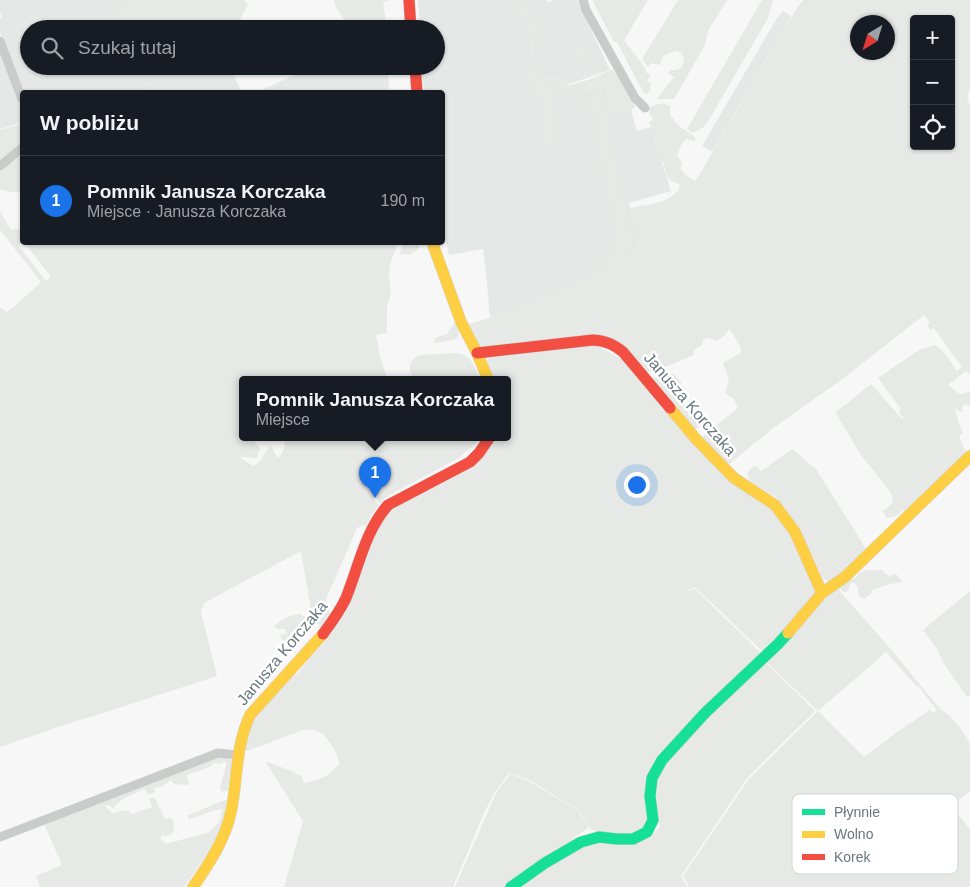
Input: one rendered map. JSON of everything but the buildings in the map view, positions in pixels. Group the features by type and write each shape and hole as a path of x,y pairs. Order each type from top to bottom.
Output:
{"street":[{"path":"409,0 410,20"},
{"path":"583,0 586,10 622,76 635,98 645,108"},
{"path":"0,41 20,93"},
{"path":"416,75 417,90"},
{"path":"0,166 20,150"},
{"path":"433,245 461,322 487,376"},
{"name":"Janusza Korczaka","path":"477,353 593,340 605,341 614,345 623,352 696,438 734,478 774,505 795,532 822,593"},
{"name":"Janusza Korczaka","path":"193,887 214,856 231,814 237,755 244,726 250,715 311,648 337,616 349,592 368,536 380,514 388,505 470,462 487,441"},
{"path":"511,887 545,863 581,842 599,837 633,839 647,832 652,820 650,796 652,778 662,760 705,712 778,644 822,593 845,576 970,456"},
{"path":"0,836 218,753 237,755"}],"shaded area":[{"path":"0,0 131,0 109,20 20,20 20,75 137,75 150,90 22,90 0,33 0,19 2,16"},
{"path":"131,0 244,0 248,5 240,20 109,20"},
{"path":"334,0 390,0 383,2 386,20 345,20 336,7"},
{"path":"418,0 512,0 528,24 533,41 527,71 534,86 551,78 571,91 590,91 607,87 610,118 631,110 637,131 651,127 671,191 629,203 638,246 578,283 490,318 483,249 449,255 445,240 445,90 424,90 423,75 445,75 445,20 419,20"},
{"path":"512,0 521,0 543,40 535,44 530,67 538,81 549,76 570,85 612,70 626,86 635,107 610,118 607,87 590,91 571,91 551,78 534,86 527,71 533,41 528,24"},
{"path":"521,0 547,0 548,3 554,0 577,0 610,70 569,84 549,76 538,81 530,67 535,44 543,40"},
{"path":"592,0 648,0 624,40 646,69 645,72 651,75 647,81 651,84 650,91 646,94 617,42 614,42"},
{"path":"678,0 727,0 708,31 705,45 674,99 657,99 674,77 668,73 670,70 677,70 682,67 684,59 681,52 675,51 663,56 659,65 651,63 648,67 642,59"},
{"path":"762,0 773,0 768,18 704,127 693,133 687,129"},
{"path":"804,0 970,0 970,90 967,98 970,105 970,373 966,371 948,385 958,393 963,394 970,391 970,407 965,404 962,407 963,412 955,408 963,432 959,437 966,452 906,514 903,510 898,515 886,518 883,511 892,504 893,498 889,490 861,455 835,412 871,384 904,419 899,412 901,409 878,378 919,350 935,345 942,350 957,371 962,367 934,328 931,330 927,325 930,322 924,315 841,380 772,429 728,465 702,437 738,408 734,399 725,393 729,379 723,363 742,352 729,329 717,341 709,338 703,340 702,345 694,350 694,355 653,372 646,372 618,342 484,348 477,344 469,324 490,318 577,283 638,246 630,208 666,200 677,192 680,186 667,177 649,122 653,120 649,113 650,108 660,104 670,106 670,115 678,125 695,137 695,141 686,139 682,143 677,155 682,163 681,170 695,181 786,25"},
{"path":"783,11 791,16 712,152 702,146 777,18"},
{"path":"585,46 592,69 585,70 579,67 581,61 575,50"},
{"path":"0,53 20,105 20,124 0,129"},
{"path":"136,75 234,75 241,90 149,90"},
{"path":"294,75 388,75 389,90 261,90"},
{"path":"553,84 557,91 551,107 552,115 558,123 558,128 554,134 556,142 543,147 539,145 539,141 546,134 539,122 544,116 544,111 538,107 541,99 529,91 529,87 531,85 536,87 541,85 547,87"},
{"path":"599,91 603,93 605,99 614,160 620,180 626,217 634,244 603,263 595,261 597,255 612,251 617,247 597,137 598,126 585,99 566,101 565,98 568,94 593,95"},
{"path":"20,125 20,147 0,162 0,130"},
{"path":"20,155 20,193 0,189 0,170"},
{"path":"0,211 11,230 20,228 20,243 18,245 46,281 51,277 27,245 397,245 390,264 391,292 387,307 387,333 376,335 386,376 239,376 239,441 254,441 260,448 257,458 239,457 253,466 256,465 271,446 277,457 279,457 285,441 478,441 459,458 385,498 380,504 375,496 373,498 379,505 371,515 366,526 357,528 324,604 330,613 321,627 317,623 292,647 284,644 280,635 287,633 285,629 278,629 274,626 286,618 300,614 306,618 309,611 310,604 301,551 204,603 201,612 217,676 0,747 0,307 7,312 41,282 0,230"},
{"path":"403,245 420,245 413,253 407,255 399,254"},
{"path":"454,323 459,333 457,339 434,342 435,338 447,334"},
{"path":"600,344 601,348 629,363 779,515 798,547 815,591 811,602 764,653 695,587 681,594 695,589 763,655 662,760 645,830 631,836 598,833 591,829 578,810 528,779 509,773 495,792 484,813 453,887 284,887 303,821 265,761 301,776 304,783 324,777 340,763 334,748 324,735 315,730 303,730 247,751 242,749 248,731 257,715 274,693 298,673 324,643 347,611 383,519 396,507 466,470 491,441 511,441 511,376 492,376 486,362 489,357"},
{"path":"461,354 469,359 479,376 412,376 411,362 420,355"},
{"path":"673,373 681,382 680,391 699,427 694,430 649,378 663,377"},
{"path":"792,449 816,469 868,552 831,583 822,577 814,559 777,498 750,481 747,474 755,466 761,471"},
{"path":"866,570 882,570 890,576 896,574 903,582 872,590 871,594 864,599 858,595 858,587 854,583 851,583 845,593 840,588 849,579 854,579"},
{"path":"837,588 941,710 954,720 970,746 970,791 958,800 958,794 792,794 792,874 958,874 958,814 970,829 970,887 689,887 683,876 749,779 818,711 765,661","holes":["886,652 918,686 937,710 933,713 930,710 864,757 818,711"]},
{"path":"970,591 970,695 967,697 944,664 936,647 923,630"},
{"path":"765,662 815,711 747,778 681,876 687,887 520,887 573,852 588,845 601,842 639,843 660,828 655,783 657,776 706,717"},
{"path":"220,755 230,758 232,761 228,790 223,792 220,787 226,765 224,761 221,764 213,763 212,766 187,775 189,783 186,785 174,784 171,780 161,787 154,788 155,792 152,794 148,794 145,789 124,799 114,808 106,804 105,806 113,814 125,811 132,814 152,807 149,798 155,798 165,819 171,818 173,822 174,829 171,835 162,835 160,839 165,843 169,843 210,832 219,822 223,809 188,819 188,815 227,799 224,822 212,848 184,887 40,887 36,876 62,865 43,821"},
{"path":"510,774 527,780 577,810 589,827 506,887 455,887 496,793"}],"traffic: fast":[{"path":"511,887 545,863 581,842 599,837 633,839 647,832 653,820 650,796 652,778 662,760 705,713 788,633"}],"traffic: slow":[{"path":"433,245 461,322 487,376"},
{"path":"670,408 696,439 734,478 775,505 795,532 822,593"},
{"path":"788,633 822,593 845,577 970,456"},
{"path":"193,887 205,870 225,832 231,812 239,751 250,715 323,634"}],"traffic: jam":[{"path":"409,0 410,20"},
{"path":"416,75 417,90"},
{"path":"477,353 593,340 606,342 623,352 670,408"},
{"path":"323,634 344,603 368,537 388,505 470,462 487,441"}],"place":[{"name":"Pomnik Janusza Korczaka","path":"375,498"}]}
